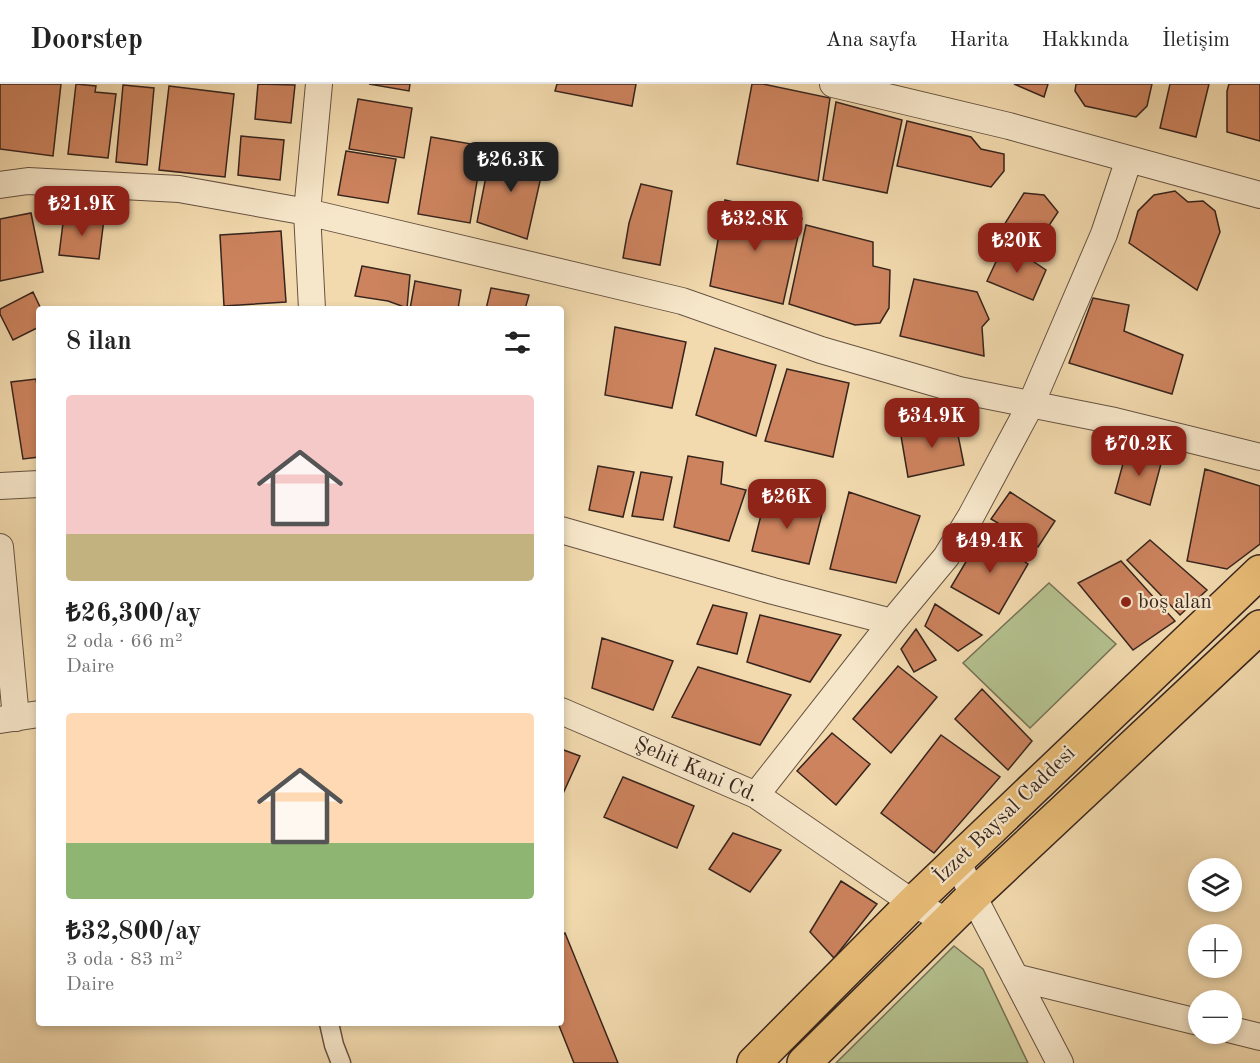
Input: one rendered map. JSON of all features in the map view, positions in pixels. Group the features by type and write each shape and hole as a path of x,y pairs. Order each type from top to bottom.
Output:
{"main road":[{"name":"İzzet Baysal Caddesi","path":"754,1063 957,860 1260,572"},
{"name":"İzzet Baysal Caddesi","path":"804,1063 973,896 1258,632"}],"street":[{"path":"312,306 308,212 319,84"},
{"path":"833,84 1009,126 1260,195"},
{"path":"756,795 946,556 971,516 1031,404 1104,234 1129,159"},
{"path":"0,186 28,181 179,189 308,212 682,301 821,350 958,390 1115,421 1260,457"},
{"path":"0,486 36,484"},
{"path":"564,531 892,622"},
{"path":"0,546 18,717"},
{"name":"Şehit Kani Cd.","path":"564,712 756,795 913,903 948,922"},
{"path":"957,860 973,896 1060,1063"},
{"path":"1015,977 1188,1020"},
{"path":"330,1026 341,1063"}],"green space":[{"path":"1049,583 1116,644 1030,728 963,663"},
{"path":"954,946 983,969 1028,1063 836,1063"}],"building":[{"path":"0,84 61,84 53,156 0,149"},
{"path":"76,84 96,86 95,92 116,94 108,158 68,154"},
{"path":"258,84 295,85 291,123 255,119"},
{"path":"369,84 410,84 409,91"},
{"path":"557,84 636,84 632,106 555,91"},
{"path":"752,84 763,84 830,98 818,181 737,164"},
{"path":"1014,84 1048,84 1044,97"},
{"path":"1076,84 1152,84 1147,106 1136,117 1085,106 1075,91"},
{"path":"1170,84 1209,84 1196,137 1160,128"},
{"path":"1229,84 1260,84 1260,141 1227,132"},
{"path":"123,85 154,88 147,165 116,162"},
{"path":"169,86 234,94 225,177 159,170"},
{"path":"358,99 412,108 404,158 349,149"},
{"path":"836,102 902,120 887,193 823,180"},
{"path":"907,121 971,137 981,149 1004,154 1004,171 991,187 897,166"},
{"path":"241,136 284,140 280,180 238,175"},
{"path":"431,137 483,146 470,223 418,214"},
{"path":"346,151 396,159 388,203 338,195"},
{"path":"491,151 545,159 527,239 477,222"},
{"path":"641,184 672,191 660,265 623,258 629,223"},
{"path":"1175,191 1188,202 1203,201 1215,211 1220,232 1197,290 1129,243 1138,211 1154,195"},
{"path":"1024,193 1044,195 1058,212 1038,242 1015,235 1004,225"},
{"path":"725,200 802,218 783,304 710,286"},
{"path":"31,213 43,272 0,281 0,219"},
{"path":"64,215 104,219 99,259 59,255"},
{"path":"806,225 873,242 873,266 890,270 889,308 880,323 855,325 789,304"},
{"path":"281,231 286,302 224,306 220,235"},
{"path":"1001,251 1025,256 1046,270 1033,300 987,281"},
{"path":"362,266 410,275 407,306 355,296"},
{"path":"914,279 977,292 989,319 982,327 984,356 900,336"},
{"path":"415,281 461,290 458,306 411,306"},
{"path":"491,288 529,295 526,306 487,306"},
{"path":"33,292 40,306 36,306 36,328 13,340 0,314 0,309"},
{"path":"1093,298 1129,305 1124,331 1183,355 1172,394 1069,363"},
{"path":"615,327 686,342 672,408 605,395"},
{"path":"715,348 776,365 756,436 696,415"},
{"path":"787,369 849,383 833,457 765,441"},
{"path":"36,379 36,457 23,459 11,382"},
{"path":"955,420 964,465 908,477 901,436"},
{"path":"1127,449 1162,460 1150,505 1115,493"},
{"path":"688,456 723,462 721,484 746,490 729,541 674,527"},
{"path":"598,466 634,472 623,517 589,510"},
{"path":"1205,469 1260,486 1260,544 1227,569 1187,561"},
{"path":"641,472 672,477 663,520 632,516"},
{"path":"849,492 920,516 896,583 830,569"},
{"path":"1010,492 1055,521 1038,547 991,519"},
{"path":"766,495 823,510 809,564 752,551"},
{"path":"983,533 1028,564 999,614 951,587"},
{"path":"1150,540 1207,590 1180,615 1127,560"},
{"name":"boş alan","path":"1121,561 1175,621 1133,650 1078,583"},
{"path":"935,604 982,635 958,651 925,626"},
{"path":"713,605 747,613 737,654 697,644"},
{"path":"760,615 841,635 810,682 747,662"},
{"path":"916,629 936,660 914,672 901,649"},
{"path":"602,638 673,661 653,710 592,688"},
{"path":"898,666 937,697 891,753 853,719"},
{"path":"698,667 791,695 760,745 672,717"},
{"path":"982,689 1032,741 1008,770 955,719"},
{"path":"832,733 870,764 836,805 797,771"},
{"path":"941,735 1000,777 934,853 881,813"},
{"path":"564,750 580,756 564,791"},
{"path":"623,777 694,806 677,848 604,817"},
{"path":"733,833 781,850 750,892 709,869"},
{"path":"841,881 877,904 834,958 810,932"},
{"path":"564,934 618,1063 574,1063 559,1026 564,1026"}],"place":[{"name":"boş alan","path":"1126,602"}]}
